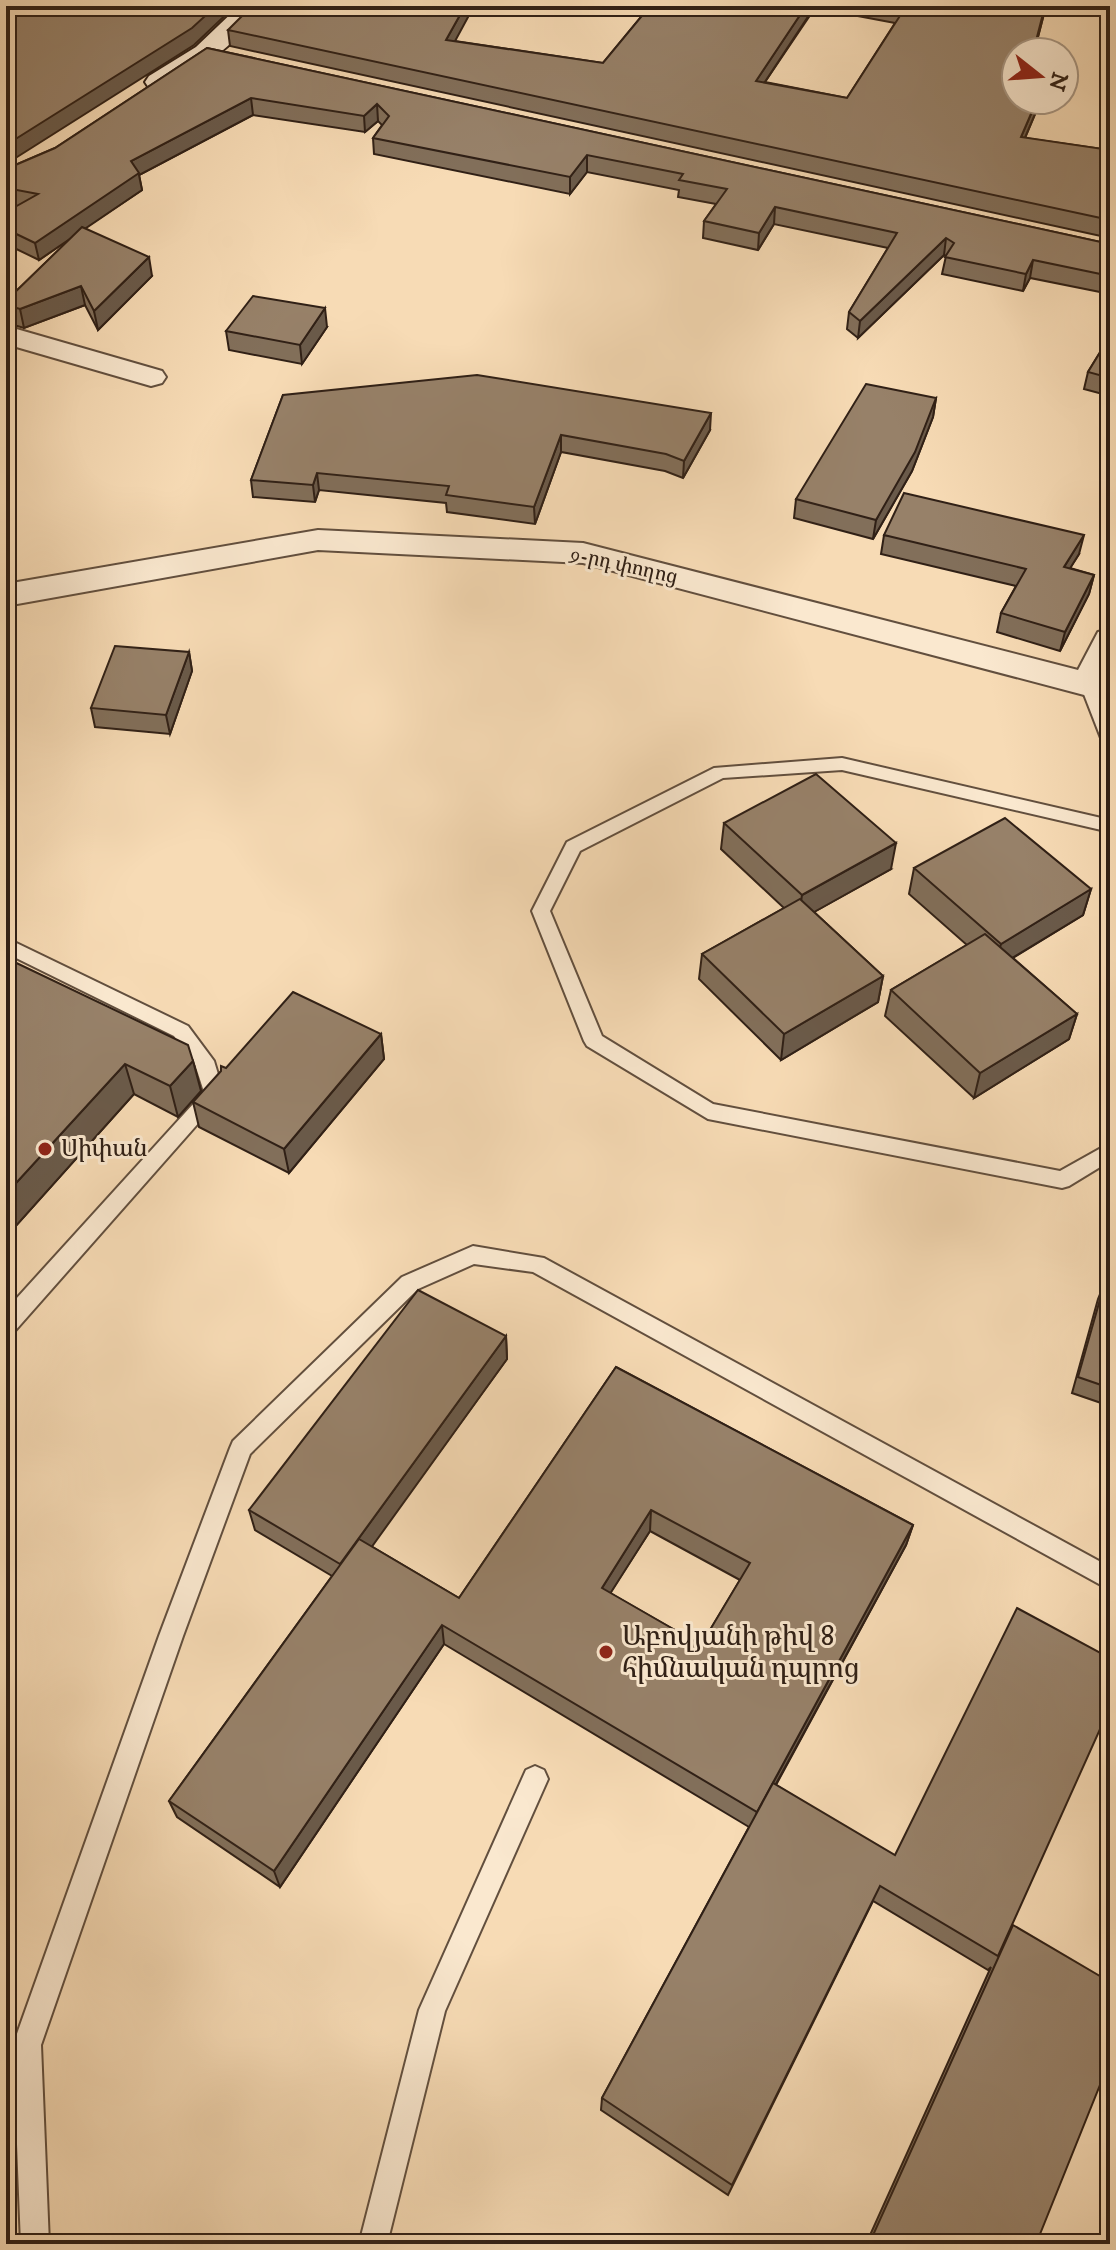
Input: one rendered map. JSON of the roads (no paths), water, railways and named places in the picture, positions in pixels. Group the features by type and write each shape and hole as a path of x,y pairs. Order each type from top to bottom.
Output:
{"main road":[{"path":"139,95 205,52 253,6"},
{"path":"205,52 236,58"}],"street":[{"path":"6,335 151,377"},
{"name":"9-րդ փողոց","path":"6,595 318,540 583,553 1088,684"},
{"path":"1088,684 1110,640"}],"lane":[{"path":"1088,684 1110,738"},
{"path":"1110,826 842,764 720,772 573,847 541,911 594,1041 708,1111 1062,1180 1110,1151"},
{"path":"6,945 181,1031 204,1061 214,1094 6,1325"},
{"path":"35,2244 27,2045 171,1636 241,1448 410,1283 473,1255 537,1264 1110,1579"},
{"path":"373,2244 432,2010 535,1779"}],"place":[{"name":"Սիփան","path":"45,1149"},
{"name":"Աբովյանի թիվ 8 հիմնական դպրոց","path":"606,1652"}]}
